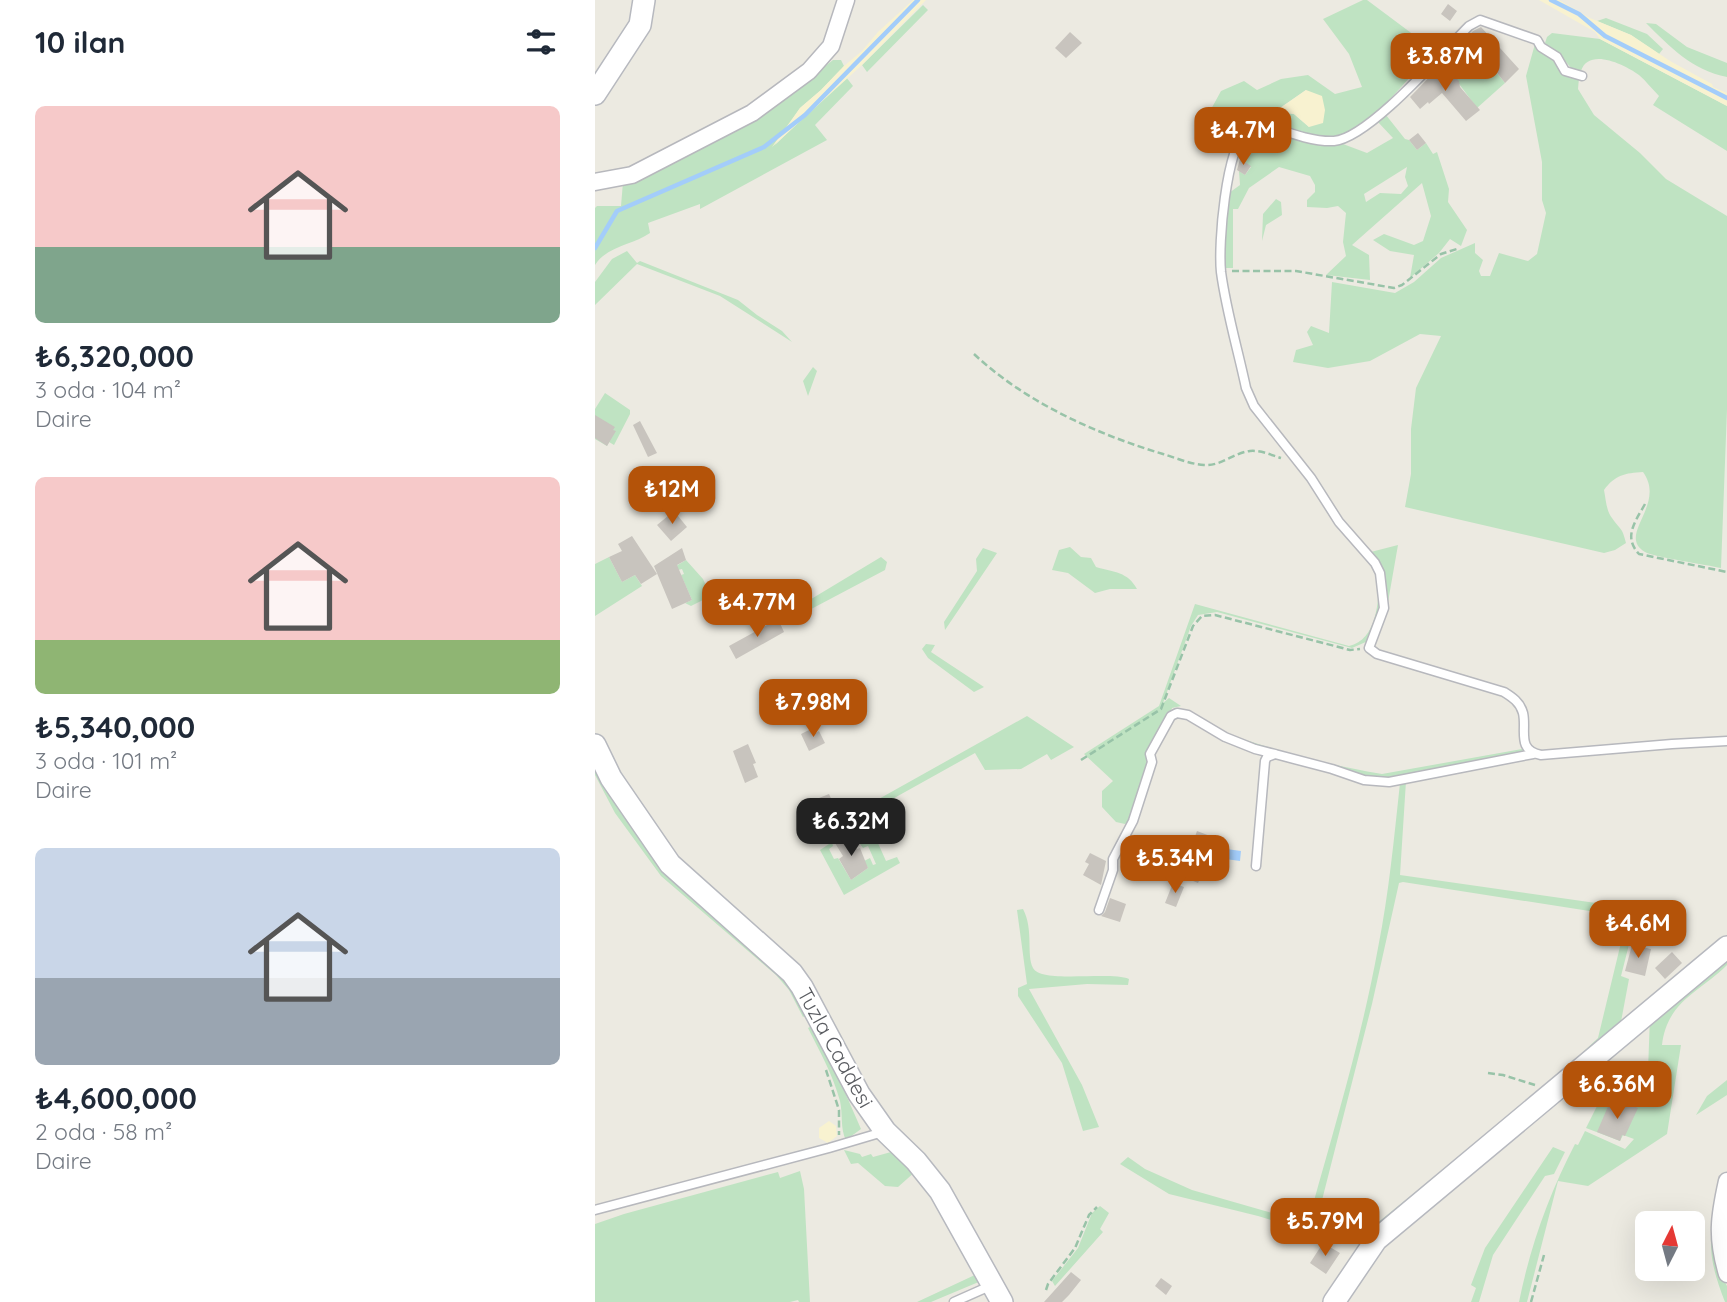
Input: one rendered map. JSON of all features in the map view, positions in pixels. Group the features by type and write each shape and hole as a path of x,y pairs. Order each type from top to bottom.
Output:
{"main road":[{"path":"595,94 640,24 644,0"},
{"name":"Tuzla Caddesi","path":"595,745 611,779 670,864 797,980 859,1094 885,1131 916,1161 940,1191 997,1293"},
{"path":"1334,1302 1370,1246 1727,947"}],"street":[{"path":"595,182 632,175 753,113 809,71 831,46 846,0"},
{"path":"1727,1181 1718,1221 1727,1274"}],"lane":[{"path":"1533,754 1524,742 1523,714 1515,699 1504,692 1377,654 1370,648 1384,608 1380,573 1254,407 1246,387 1221,271 1226,193 1237,143 1247,129 1266,125 1319,140 1346,139 1373,121 1469,26 1480,20 1533,37 1541,47 1557,57 1565,71 1581,76"},
{"path":"1099,910 1113,870 1114,859 1133,821 1142,794 1152,762 1150,754 1171,716 1177,713 1188,715 1224,737 1255,749 1364,780 1389,782 1533,754 1727,741"},
{"path":"1256,866 1265,761 1266,757 1275,754"},
{"path":"595,1210 885,1131"},
{"path":"954,1302 997,1293"}],"path":[{"path":"1221,271 1296,271 1394,288 1402,285 1441,254 1457,249"},
{"path":"974,354 1003,380 1026,393 1102,433 1139,447 1203,465 1213,465 1247,451 1257,451 1300,465"},
{"path":"1645,504 1630,537 1632,547 1639,554 1727,572"},
{"path":"1081,760 1161,709 1193,626 1202,616 1215,615 1235,619 1350,650 1370,648"},
{"path":"824,1066 839,1110 839,1145"},
{"path":"1488,1073 1529,1082 1552,1094"},
{"path":"1046,1290 1075,1248 1089,1215 1097,1207"},
{"path":"1306,1212 1307,1216 1321,1224 1367,1236 1370,1246"},
{"path":"1531,1302 1544,1255"}],"green space":[{"path":"1367,0 1434,50 1390,100 1363,124 1340,137 1323,138 1271,124 1285,113 1294,114 1309,127 1306,90 1268,116 1248,124 1224,107 1221,112 1225,121 1216,134 1203,124 1221,91 1244,81 1257,90 1281,79 1308,75 1335,94 1362,87 1349,54 1323,19"},
{"path":"923,5 928,10 867,72 862,65"},
{"path":"1606,18 1647,34 1663,49 1659,54 1631,35 1597,21"},
{"path":"1646,23 1656,24 1687,47 1727,63 1727,77 1692,63"},
{"path":"1552,33 1600,39 1727,106 1727,151 1653,105 1659,96 1639,75 1625,67 1599,59 1585,64 1581,71 1573,70 1548,49 1545,43"},
{"path":"1457,42 1471,58 1477,54 1481,60 1484,57 1505,83 1477,108 1441,63"},
{"path":"1535,44 1579,78 1578,89 1594,115 1640,153 1666,179 1727,216 1727,409 1721,568 1650,554 1638,545 1638,528 1649,496 1649,484 1643,472 1621,476 1604,490 1606,505 1626,543 1604,553 1405,507 1411,474 1411,429 1416,388 1441,336 1420,334 1370,361 1328,368 1293,362 1296,350 1313,345 1307,332 1311,326 1329,333 1332,282 1395,293 1414,282 1441,258 1475,243 1475,253 1483,260 1479,271 1481,276 1490,276 1499,253 1528,261 1537,254 1546,213 1542,200 1542,162 1526,76"},
{"path":"833,60 841,60 844,66 800,108 775,145 846,77 853,86 815,125 827,140 700,209 700,204 648,223 650,233 606,254 595,265 595,208 621,206 623,182 746,125"},
{"path":"1386,115 1417,150 1426,143 1433,154 1437,152 1449,189 1448,202 1467,230 1461,246 1450,239 1439,253 1410,278 1414,255 1390,251 1373,240 1384,234 1414,245 1423,241 1431,216 1422,183 1352,245 1369,255 1370,280 1326,275 1346,256 1343,242 1346,213 1338,206 1307,207 1307,200 1315,192 1310,176 1279,167 1249,188 1238,209 1233,209 1233,268 1223,268 1229,193 1240,185 1239,171 1245,175 1251,167 1237,156 1246,134 1266,129 1322,143 1343,144 1367,153 1393,138 1377,121","holes":["1407,167 1405,177 1408,186 1401,194 1380,193 1366,202 1364,194"]},
{"path":"1276,199 1281,202 1282,215 1266,225 1262,241 1263,214"},
{"path":"627,251 637,263 640,261 738,300 782,331 792,342 720,296 637,264 595,305 595,282 612,259"},
{"path":"813,367 817,371 808,396 803,381"},
{"path":"605,393 630,410 614,445 609,442 607,446 595,439 595,409"},
{"path":"1398,545 1388,602 1367,553"},
{"path":"1070,547 1081,557 1091,558 1096,567 1125,576 1137,589 1110,589 1095,593 1068,573 1052,570 1059,550"},
{"path":"983,548 997,553 945,630 944,622 977,571 976,559"},
{"path":"609,557 622,582 635,575 642,586 595,616 595,564"},
{"path":"881,557 887,562 885,570 781,625 778,619"},
{"path":"686,560 703,579 711,596 691,606 685,603 692,600 681,575 684,574 682,569 678,570 676,566"},
{"path":"1379,577 1380,610 1368,641 1352,648 1217,612 1198,615 1191,626 1163,703 1169,698 1181,706 1172,708 1132,820 1125,824 1116,822 1102,807 1102,791 1113,781 1084,754 1159,706 1195,604 1349,646 1358,642 1371,628 1377,608"},
{"path":"926,644 935,645 931,652 984,687 974,692 928,658 922,649"},
{"path":"1027,716 1074,747 1051,760 1047,754 1021,769 985,770 975,753 844,826 843,819"},
{"path":"1218,731 1299,756 1382,774 1522,749 1523,753 1389,778 1369,777 1302,762"},
{"path":"595,763 614,802 631,823 781,970 809,1014 803,1017 789,990 776,975 661,876 615,813 595,775"},
{"path":"1406,781 1400,875 1638,909 1621,976 1629,979 1620,1027 1551,1082 1598,1038 1625,926 1624,918 1399,883 1372,1004 1320,1208 1323,1214 1344,1222 1376,1224 1534,1096 1375,1235 1368,1228 1354,1230 1326,1223 1313,1217 1312,1208 1372,981 1388,886 1400,783"},
{"path":"869,823 886,861 897,857 900,863 844,895 820,850 832,842 833,846 829,849 834,859 838,858 851,880 868,868 864,861 870,858 873,865 876,864 868,846 863,848 853,834 848,833"},
{"path":"1023,909 1028,925 1031,962 1039,973 1129,979 1128,985 1087,984 1029,989 1082,1085 1099,1127 1083,1131 1062,1063 1018,996 1018,988 1027,984 1017,910"},
{"path":"1727,953 1727,965 1678,1007 1665,1030 1662,1045 1681,1045 1667,1134 1588,1186 1558,1181 1527,1302 1519,1302 1541,1221 1557,1182 1575,1144 1578,1145 1585,1131 1625,1149 1634,1139 1623,1135 1620,1141 1586,1128 1617,1066 1648,1071 1650,1016"},
{"path":"815,1024 861,1129 846,1140 837,1091 808,1028"},
{"path":"1727,1080 1727,1095 1696,1115 1707,1096"},
{"path":"1553,1147 1565,1152 1554,1174 1545,1176 1493,1255 1479,1302 1471,1302 1476,1288 1471,1285 1485,1248"},
{"path":"844,1150 862,1157 891,1152 916,1171 898,1187 885,1186 858,1163 851,1164"},
{"path":"1128,1157 1145,1169 1192,1190 1348,1235 1344,1242 1258,1216 1169,1194 1120,1164"},
{"path":"800,1171 804,1189 810,1302 595,1302 595,1224 778,1172 780,1178"},
{"path":"1717,1199 1722,1277 1727,1286 1727,1302 1716,1275 1711,1251"},
{"path":"1100,1206 1109,1213 1100,1229 1103,1232 1055,1286 1052,1281 1078,1248 1092,1213"},
{"path":"977,1274 981,1281 931,1302 917,1302"}],"sand":[{"path":"913,0 926,0 862,65 772,147 800,108"},
{"path":"1539,0 1559,0 1590,18 1631,35 1713,87 1727,93 1727,106 1600,39 1595,32"},
{"path":"1306,90 1322,96 1325,110 1323,123 1309,127 1294,114 1285,113 1271,124 1248,124 1260,117 1269,116"},
{"path":"829,1121 836,1126 837,1136 828,1143 819,1138 819,1128"}],"water":[{"path":"1219,848 1241,851 1240,861 1218,858"}],"building":[{"path":"1448,4 1457,11 1450,21 1441,14"},
{"path":"1481,27 1519,69 1505,83 1480,51 1471,59 1460,45 1473,31"},
{"path":"1070,32 1082,43 1066,58 1055,48"},
{"path":"1442,64 1459,81 1460,87 1480,110 1466,121 1442,93 1420,109 1410,97"},
{"path":"1418,133 1426,143 1417,150 1409,140"},
{"path":"1240,159 1251,166 1245,175 1237,170"},
{"path":"595,415 615,427 613,430 616,431 607,446 595,438"},
{"path":"640,421 657,453 648,457 633,425"},
{"path":"674,511 687,527 671,541 657,525"},
{"path":"632,536 657,574 641,584 635,575 622,582 609,557 622,551 618,544"},
{"path":"682,548 686,560 677,565 692,600 672,609 654,566"},
{"path":"778,619 784,632 736,659 729,646"},
{"path":"813,728 816,733 819,731 825,743 809,751 801,734"},
{"path":"748,744 756,763 753,764 758,777 745,783 733,751"},
{"path":"829,794 833,803 828,805 831,812 813,819 811,814 803,817 799,806"},
{"path":"1197,831 1218,839 1198,883 1181,876"},
{"path":"846,836 857,849 860,848 868,868 851,880 839,859 843,856 835,843"},
{"path":"1090,853 1106,861 1101,885 1083,875 1089,864 1085,862"},
{"path":"1173,883 1184,887 1176,907 1165,903"},
{"path":"1110,898 1126,904 1120,922 1101,916"},
{"path":"1632,945 1651,949 1645,976 1625,971"},
{"path":"1672,952 1682,963 1665,979 1655,968"},
{"path":"1621,1101 1638,1108 1620,1141 1597,1132 1609,1104 1618,1108"},
{"path":"1323,1243 1340,1253 1326,1274 1310,1263"},
{"path":"1071,1272 1081,1280 1069,1295 1062,1302 1044,1302"},
{"path":"1161,1278 1172,1286 1166,1295 1155,1286"}],"waterway":[{"path":"595,248 617,211 764,147 805,115 918,0"},
{"path":"1551,0 1579,14 1605,36 1727,98"}]}
